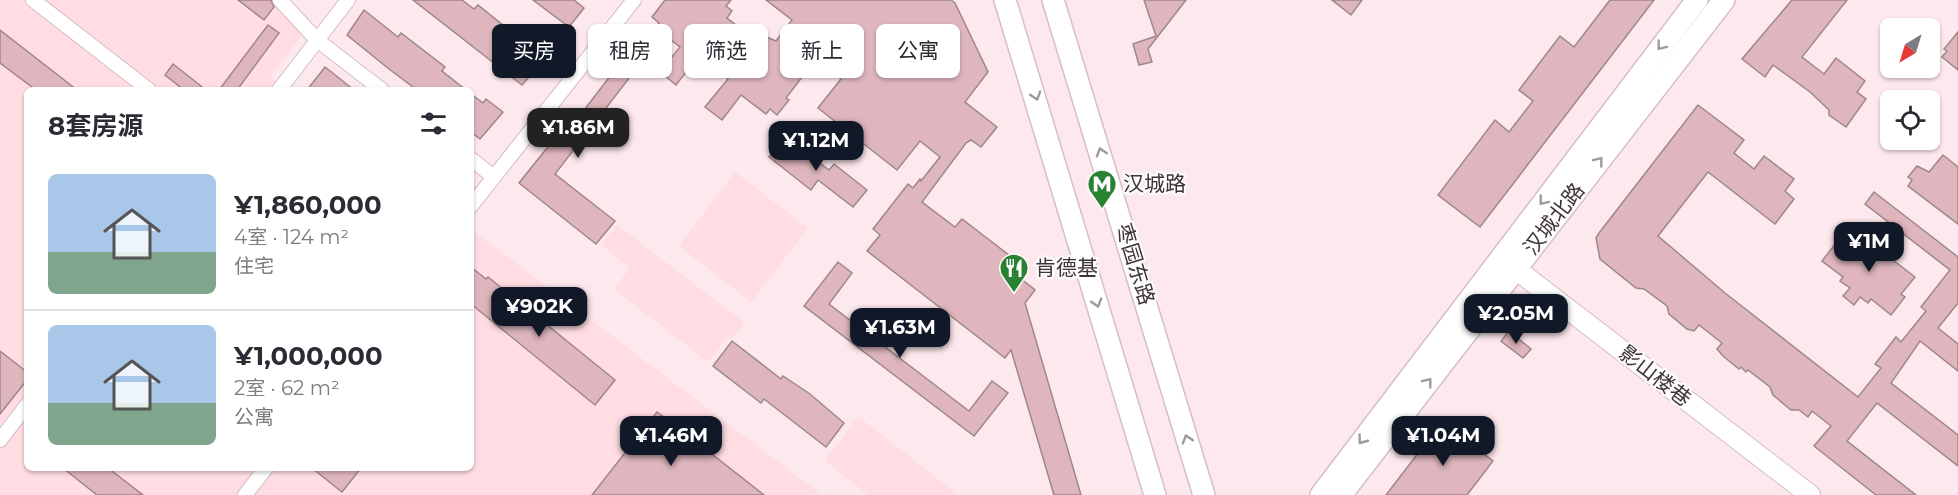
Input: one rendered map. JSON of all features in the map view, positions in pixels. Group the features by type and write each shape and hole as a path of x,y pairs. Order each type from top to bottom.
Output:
{"main road":[{"path":"1005,0 1155,495"},
{"name":"枣园东路","path":"1053,0 1204,495"},
{"name":"汉城北路","path":"1341,495 1697,0"},
{"name":"汉城北路","path":"1321,495 1724,0"}],"street":[{"path":"33,0 145,87"},
{"path":"280,0 317,40 378,87"},
{"path":"281,87 348,0"},
{"path":"474,202 634,0"},
{"path":"474,161 494,177"},
{"name":"影山楼巷","path":"1508,263 1810,495"},
{"path":"0,440 24,409"},
{"path":"245,495 264,471"}],"shaded area":[{"path":"0,0 274,0 306,30 271,76 285,87 24,87 24,471 474,471 474,231 822,495 0,495"},
{"path":"735,172 808,228 751,302 679,246"},
{"path":"617,225 745,323 732,339 728,336 708,362 614,289 630,268 601,245"},
{"path":"858,417 958,495 869,495 825,461"}],"building":[{"path":"238,0 271,0 274,7 264,20"},
{"path":"413,0 462,0 474,9 478,5 502,24 492,24 492,62"},
{"path":"533,0 574,0 584,8 571,24 565,24"},
{"path":"665,0 731,0 726,6 732,11 727,18 735,24 684,24 684,75 676,85 667,78 672,78 672,57 680,47 672,41 672,24 658,24 652,17"},
{"path":"766,0 951,0 955,3 988,72 965,102 997,127 981,147 971,140 966,143 922,202 955,227 962,219 1018,262 1011,271 1035,290 1025,303 1081,495 1054,495 1011,350 1005,358 867,251 880,235 873,229 908,184 913,188 940,157 920,141 897,170 818,108 841,79 864,78 864,24 789,24 792,20"},
{"path":"1144,0 1186,0 1148,49 1152,62 1139,65 1133,44 1156,36"},
{"path":"1332,0 1362,0 1351,15"},
{"path":"1610,0 1654,0 1480,227 1438,195 1495,120 1509,132 1533,101 1519,90 1560,36 1574,47"},
{"path":"1792,0 1847,0 1802,57 1824,74 1836,58 1865,81 1857,92 1866,99 1846,127 1829,115 1829,110 1810,92 1773,65 1765,77 1742,59"},
{"path":"364,10 398,37 401,33 445,67 442,71 462,87 413,87 347,35"},
{"path":"268,25 279,33 239,87 221,87"},
{"path":"0,30 73,87 32,87 0,63"},
{"path":"1958,32 1958,70 1942,57 1947,51 1944,49"},
{"path":"780,36 780,78 801,78 786,98 789,100 777,115 770,109 766,114 741,95 722,120 705,107 728,79 768,78 768,38 776,41"},
{"path":"173,64 202,87 180,87 165,75"},
{"path":"325,67 350,87 309,87"},
{"path":"513,78 528,78 522,85"},
{"path":"609,78 629,78 555,174 615,221 596,244 519,183 563,128 568,131"},
{"path":"474,96 483,103 486,99 503,112 480,139 474,134"},
{"path":"1698,105 1744,140 1734,153 1754,169 1764,156 1794,179 1785,191 1794,199 1775,224 1708,172 1658,236 1725,293 1858,397 1881,368 1875,364 1896,337 1901,342 1926,311 1921,307 1950,270 1865,204 1874,192 1958,257 1958,303 1938,328 1958,344 1958,371 1920,341 1891,383 1958,435 1958,466 1877,403 1847,441 1916,495 1876,495 1814,446 1831,426 1812,411 1808,417 1799,410 1791,410 1773,395 1770,387 1748,370 1746,372 1741,367 1739,369 1723,356 1717,349 1722,343 1699,325 1694,331 1687,329 1669,314 1667,306 1644,289 1636,288 1600,259 1596,238 1599,233"},
{"path":"786,137 829,170 834,164 867,190 853,207 818,180 811,190 769,157"},
{"path":"1943,155 1958,167 1958,224 1908,186 1912,180 1908,177 1917,166 1929,172"},
{"path":"1854,230 1915,277 1901,294 1905,297 1891,315 1871,299 1868,303 1860,297 1854,305 1843,296 1850,288 1840,281 1843,277 1822,261 1836,243 1841,247"},
{"path":"838,262 852,273 829,304 969,411 992,381 1008,393 974,436 804,306"},
{"path":"474,269 486,279 488,277 615,380 595,405 474,306"},
{"path":"1509,331 1531,349 1523,358 1501,341"},
{"path":"732,341 781,379 783,376 810,394 844,423 826,447 764,399 761,403 713,366"},
{"path":"0,351 24,370 24,384 0,414"},
{"path":"657,412 671,422 764,495 592,495"},
{"path":"1442,422 1493,461 1467,495 1386,495"},
{"path":"67,471 112,471 143,495 97,495"},
{"path":"316,471 359,471 342,492"}],"place":[{"name":"汉城路","path":"1102,210"},
{"name":"肯德基","path":"1014,294"}]}
